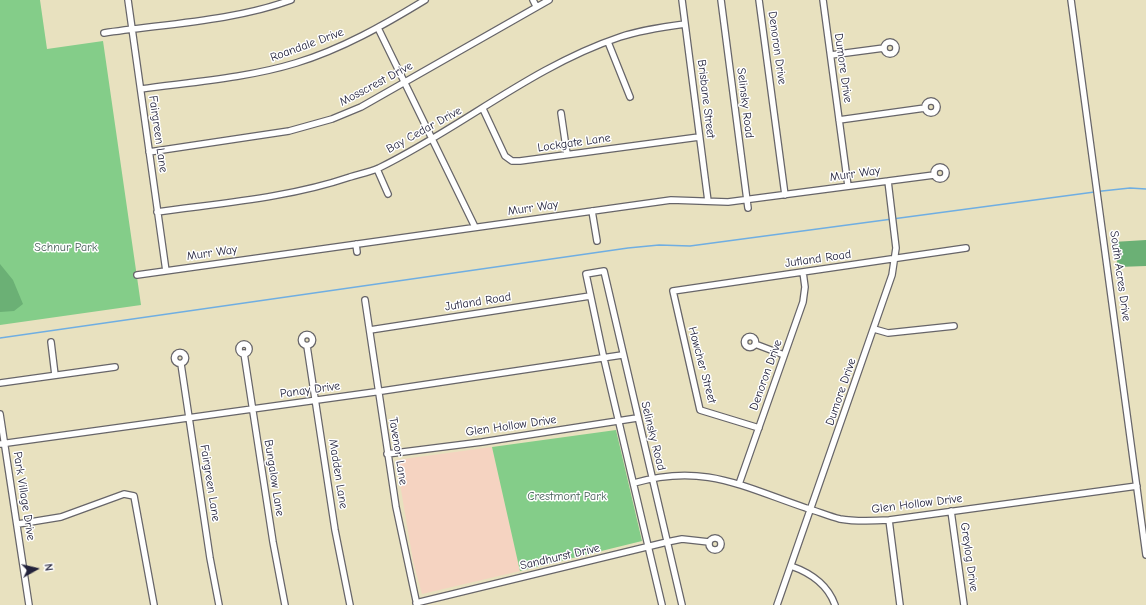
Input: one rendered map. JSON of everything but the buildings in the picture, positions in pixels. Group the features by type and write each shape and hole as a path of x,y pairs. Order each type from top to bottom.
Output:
{"street":[{"name":"Fairgreen Lane","path":"128,0 166,271"},
{"path":"104,33 244,12 291,0"},
{"name":"Roandale Drive","path":"141,89 277,68 336,48 378,28 424,0"},
{"path":"533,0 536,6"},
{"name":"Mosscrest Drive","path":"149,152 289,131 332,119 361,107 536,6 549,0"},
{"name":"Brisbane Street","path":"682,0 708,201"},
{"name":"Selinsky Road","path":"721,0 748,208"},
{"name":"Denoron Drive","path":"759,0 786,195"},
{"name":"Dumore Drive","path":"823,0 848,186"},
{"name":"South Acres Drive","path":"1071,0 1146,555"},
{"name":"Bay Cedar Drive","path":"157,212 304,191 377,168 432,140 537,75 608,42 637,32 685,24"},
{"path":"378,28 475,228"},
{"path":"608,42 630,97"},
{"path":"831,55 884,48"},
{"path":"839,120 925,108"},
{"name":"Lockgate Lane","path":"483,109 505,156 512,161 699,137"},
{"path":"561,113 567,154"},
{"path":"377,168 388,194"},
{"name":"Murr Way","path":"136,275 671,200 747,200 934,174"},
{"name":"Dumore Drive","path":"777,605 892,275 895,259 894,223 888,181"},
{"path":"592,211 597,241"},
{"path":"356,244 357,252"},
{"name":"Jutland Road","path":"673,291 966,248"},
{"name":"Selinsky Road","path":"590,296 586,274 604,271 622,355 682,605"},
{"name":"Denoron Drive","path":"739,484 803,302 805,287 804,272"},
{"name":"Howcher Street","path":"673,291 700,410 758,428"},
{"path":"590,296 662,605"},
{"name":"Jutland Road","path":"370,330 590,296"},
{"name":"Tavenor Lane","path":"365,300 387,454 404,552 416,604"},
{"path":"874,329 888,333 954,326"},
{"path":"51,342 55,375"},
{"path":"755,344 784,355"},
{"name":"Madden Lane","path":"307,346 335,530 350,605"},
{"name":"Bungalow Lane","path":"244,353 273,542 285,605"},
{"name":"Panay Drive","path":"2,444 378,392 622,355"},
{"name":"Fairgreen Lane","path":"181,364 210,558 219,605"},
{"path":"0,383 115,366"},
{"name":"Park Village Drive","path":"0,414 2,444 18,524 29,605"},
{"name":"Glen Hollow Drive","path":"387,454 482,442 638,418"},
{"name":"Glen Hollow Drive","path":"634,483 652,478 694,474 715,477 840,519 858,521 889,520 1137,486"},
{"path":"18,524 61,517 124,494 134,496 154,605"},
{"name":"Greylog Drive","path":"952,511 964,605"},
{"path":"889,520 900,605"},
{"name":"Sandhurst Drive","path":"416,604 667,542 682,539 709,542"},
{"path":"791,566 806,572 819,581 827,590 835,605"}],"shaded area":[{"path":"492,447 520,571 422,594 413,561 396,460"}],"green space":[{"name":"Schnur Park","path":"0,0 40,0 47,49 103,41 141,305 0,325"},
{"path":"1146,240 1146,266 1118,267 1113,242"},
{"path":"0,264 13,280 23,304 14,311 0,312"},
{"name":"Crestmont Park","path":"616,430 642,541 520,571 492,447"}],"waterway":[{"path":"0,338 628,248 659,245 690,246 1102,191 1130,188 1146,189"}]}
